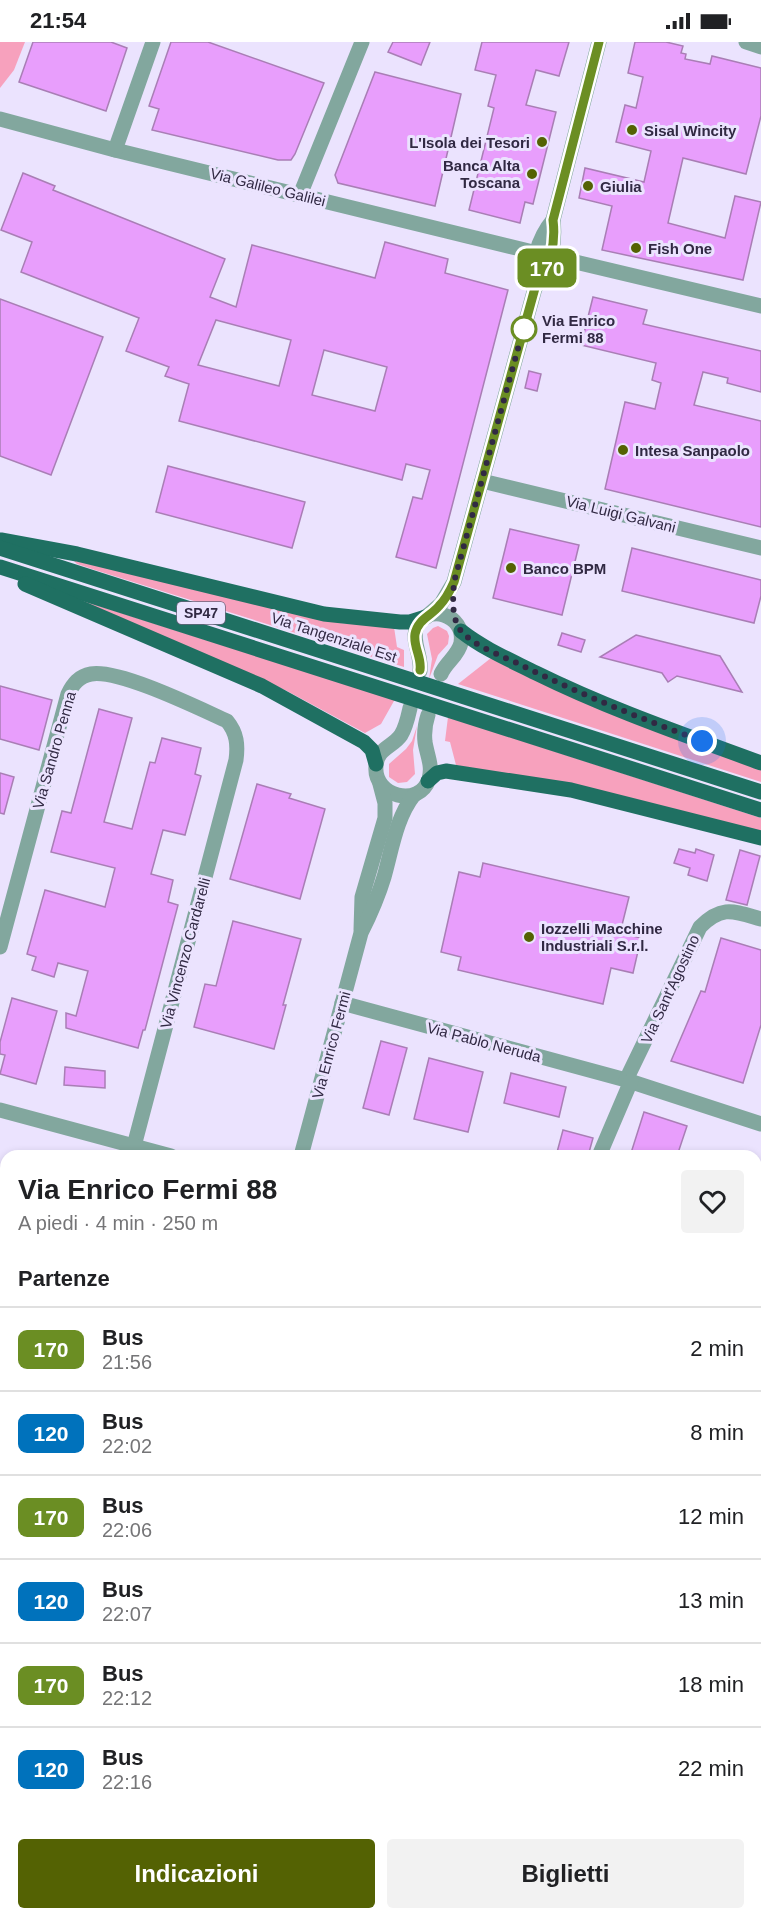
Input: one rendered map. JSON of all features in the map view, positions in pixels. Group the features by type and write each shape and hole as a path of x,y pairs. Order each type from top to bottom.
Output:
{"main road":[{"path":"0,540 77,554 324,614 400,622 410,622 426,617"},
{"name":"Via Tangenziale Est","path":"0,548 761,792"},
{"name":"SP47","path":"0,567 761,810"},
{"path":"0,573 281,695 364,742 372,750 376,764"},
{"path":"459,627 490,650 570,690 761,763"},
{"path":"428,781 437,773 446,771 548,786 761,838"}],"street":[{"path":"115,150 153,42"},
{"path":"300,195 362,42"},
{"path":"420,670 416,632 418,625 441,604 454,582 535,288 532,274 544,254 543,232 553,220 599,42"},
{"path":"746,42 761,46"},
{"name":"Via Galileo Galilei","path":"0,119 115,150 761,306"},
{"name":"Via Luigi Galvani","path":"482,480 761,548"},
{"path":"441,674 459,649 459,627 454,608 454,582"},
{"path":"426,617 444,615 459,627"},
{"name":"Via Sandro Penna","path":"0,947 68,694 72,685 80,678 91,674 113,675 227,721 235,732 236,760"},
{"path":"376,764 382,750 400,736 410,708"},
{"path":"428,715 424,733 430,769 428,781"},
{"name":"Via Vincenzo Cardarelli","path":"134,1146 236,760"},
{"name":"Via Enrico Fermi","path":"361,933 362,897 385,818 385,803 376,775 376,764"},
{"name":"Via Enrico Fermi","path":"303,1150 361,933 376,900 406,805 428,781"},
{"path":"379,782 383,788 396,795 414,795"},
{"name":"Via Sant'Agostino","path":"600,1150 628,1081 700,927 715,914 728,910 761,919"},
{"name":"Via Pablo Neruda","path":"342,1003 628,1081 761,1124"},
{"path":"0,1110 149,1150"}],"shaded area":[{"path":"0,42 25,42 14,70 0,88"},
{"path":"73,560 340,623 394,627 397,647 404,650 404,667 95,570 77,564"},
{"path":"77,599 395,700 381,724 365,733 287,691"},
{"path":"438,626 447,631 448,644 438,655 429,679 432,659 427,634"},
{"path":"491,658 761,769 761,782 458,684"},
{"path":"448,717 761,818 761,832 456,765 450,742 445,741"},
{"path":"417,726 413,750 415,774 407,782 398,783 389,777 389,764 412,741"}],"building":[{"path":"33,42 111,42 127,48 106,111 19,82"},
{"path":"171,42 208,42 324,83 291,160 278,160 152,130 159,109 149,106"},
{"path":"393,42 430,42 421,65 388,52"},
{"path":"482,42 569,42 559,76 536,70 526,105 556,112 533,204 525,202 520,223 469,210 494,108 488,106 496,75 475,70"},
{"path":"635,42 666,42 683,46 681,53 686,54 685,59 710,64 712,56 761,68 761,116 746,174 683,158 668,223 725,238 735,196 761,202 743,280 602,250 612,206 579,198 585,168 644,182 651,151 616,142 625,105 636,108 643,77 628,73"},
{"path":"375,72 461,94 435,206 338,183 335,175"},
{"path":"23,173 55,186 53,190 225,259 210,297 236,307 252,245 375,278 385,242 448,259 445,273 508,290 436,568 396,557 413,497 422,499 430,470 406,464 402,480 179,421 189,384 165,376 169,367 126,351 139,318 21,272 32,242 1,230","holes":["216,320 291,340 279,386 198,365","324,350 387,367 375,411 312,395"]},
{"path":"593,297 647,310 643,324 761,351 761,392 727,383 728,378 703,372 694,405 761,421 761,527 605,489 625,402 655,409 661,383 652,380 656,363 581,345"},
{"path":"0,299 103,337 51,475 0,456"},
{"path":"529,371 541,374 537,391 525,388"},
{"path":"168,466 305,502 292,548 156,512"},
{"path":"510,529 579,545 562,615 493,598"},
{"path":"632,548 761,580 761,596 754,623 622,591"},
{"path":"562,633 585,640 581,652 558,645"},
{"path":"636,635 720,656 742,692 677,676 668,682 662,673 600,657"},
{"path":"0,686 52,700 39,750 0,739"},
{"path":"99,709 132,718 104,822 132,829 150,762 155,763 162,738 201,748 195,774 201,776 185,835 163,830 151,874 173,880 168,902 178,905 145,1030 143,1030 138,1048 66,1028 66,1013 76,1016 88,971 58,963 54,977 32,970 36,957 27,954 45,890 105,907 115,868 51,852 62,811 71,813"},
{"path":"0,773 14,777 4,814 0,813"},
{"path":"257,784 291,794 289,798 325,809 300,899 230,879"},
{"path":"679,849 695,853 696,849 714,855 707,881 688,875 690,868 674,863"},
{"path":"740,850 760,856 747,905 726,900"},
{"path":"483,863 629,897 620,933 641,938 633,973 611,968 603,1004 458,970 461,957 441,952 459,872 480,877"},
{"path":"233,921 301,939 274,1049 194,1027 205,984 216,986"},
{"path":"721,938 761,950 761,1025 743,1083 671,1061 701,991 705,992"},
{"path":"12,998 57,1011 36,1084 0,1074 5,1055 0,1054 0,1042"},
{"path":"381,1041 407,1048 389,1115 363,1108"},
{"path":"429,1058 483,1072 468,1132 414,1119"},
{"path":"65,1067 105,1071 105,1088 64,1085"},
{"path":"511,1073 566,1087 559,1117 504,1103"},
{"path":"644,1112 687,1126 679,1150 632,1150"},
{"path":"563,1130 593,1138 590,1150 558,1150"}],"bus line":[{"name":"170","path":"420,670 416,632 423,619 438,608 446,598 454,582 535,288 545,276 555,236 553,220 599,42"}],"place":[{"name":"Sisal Wincity","path":"632,130"},
{"name":"L'Isola dei Tesori","path":"542,142"},
{"name":"Banca Alta Toscana","path":"532,174"},
{"name":"Giulia","path":"588,186"},
{"name":"Fish One","path":"636,248"},
{"name":"Via Enrico Fermi 88","path":"524,329"},
{"name":"Intesa Sanpaolo","path":"623,450"},
{"name":"Banco BPM","path":"511,568"},
{"name":"Iozzelli Macchine Industriali S.r.l.","path":"529,937"}],"route":[{"path":"524,329 525,323 454,582 454,608 461,631 490,650 570,690 702,741"}]}
